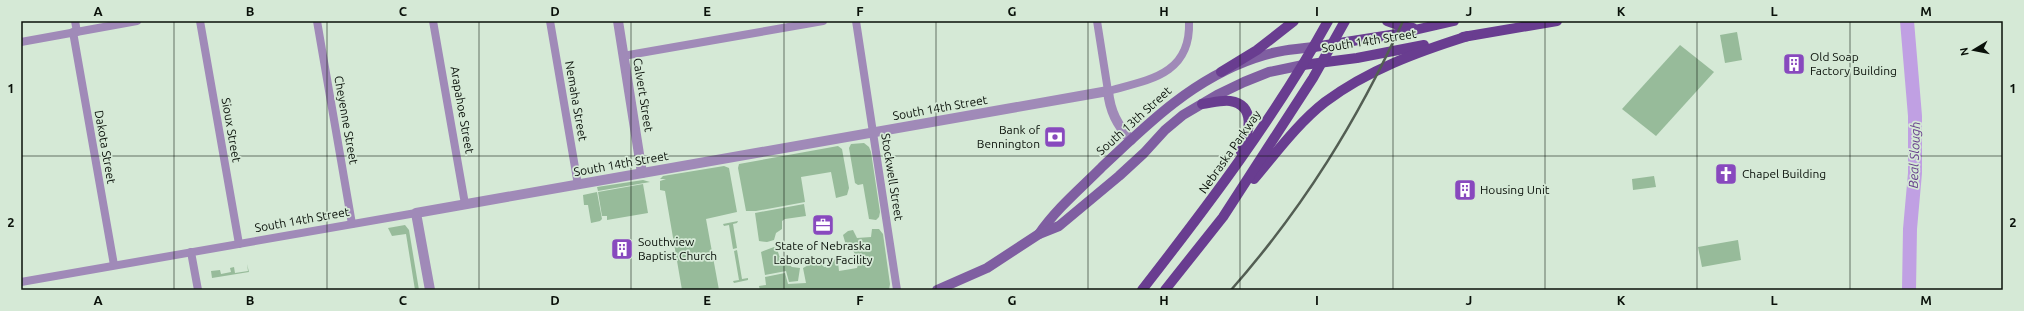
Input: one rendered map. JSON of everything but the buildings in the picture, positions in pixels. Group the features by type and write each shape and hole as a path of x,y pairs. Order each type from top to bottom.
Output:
{"main road":[{"path":"1221,72 1257,50 1294,21"},
{"name":"Nebraska Parkway","path":"1142,290 1196,221 1266,123 1304,65 1328,21"},
{"path":"1222,217 1323,61 1345,21"},
{"path":"1387,21 1401,26 1419,28"},
{"name":"South 14th Street","path":"1314,47 1397,34 1454,21"},
{"name":"South 14th Street","path":"1304,65 1323,61 1357,58 1468,36 1557,21"},
{"path":"1165,290 1222,217 1287,140 1324,103 1382,66 1428,48 1468,36"},
{"name":"South 13th Street","path":"1039,234 1049,220 1131,140 1183,95 1221,72 1256,57 1282,51 1314,47"},
{"name":"South 13th Street","path":"936,290 987,268 1039,234 1059,226 1087,204 1144,153 1165,130 1182,115 1227,90 1269,72 1304,65"},
{"path":"1202,104 1229,101 1242,106 1249,117 1249,129 1235,166"}],"street":[{"name":"Dakota Street","path":"75,21 75,32 114,265"},
{"path":"21,42 137,21"},
{"name":"Sioux Street","path":"200,21 239,244"},
{"name":"Cheyenne Street","path":"316,21 352,224"},
{"name":"Arapahoe Street","path":"433,21 465,204"},
{"name":"Nemaha Street","path":"550,21 578,184"},
{"name":"Calvert Street","path":"618,21 642,173"},
{"path":"623,56 823,21"},
{"name":"Stockwell Street","path":"856,21 897,290"},
{"path":"1097,21 1110,104 1121,129 1131,140"},
{"name":"South 14th Street","path":"21,282 873,133 1108,90 1150,79 1168,71 1177,64 1186,47 1189,22"},
{"path":"416,213 430,290"},
{"path":"191,252 198,290"}],"green space":[{"path":"1737,32 1742,60 1725,63 1720,35"},
{"path":"1680,45 1714,72 1656,136 1622,109"},
{"path":"864,143 869,147 871,152 880,212 879,217 876,220 869,219 863,184 858,185 855,183 849,148 851,144"},
{"path":"838,146 842,149 849,188 847,195 836,198 831,172 801,177 805,202 756,211 746,211 738,168 739,164"},
{"path":"724,166 729,168 737,212 706,219 719,290 682,290 665,191 660,190 660,181 666,179 660,179 663,176"},
{"path":"1654,176 1656,187 1633,190 1632,179"},
{"path":"643,180 650,182 598,191 597,187"},
{"path":"643,184 648,213 607,220 607,216 602,216 598,192"},
{"path":"597,192 602,219 591,223 588,205 584,205 583,195"},
{"path":"804,204 806,216 785,219 782,221 782,229 776,233 774,240 767,242 759,241 755,213"},
{"path":"738,221 737,223 733,224 737,248 733,249 729,225 724,226 723,224"},
{"path":"405,225 409,230 419,290 415,290 406,234 392,236 388,228"},
{"path":"872,229 879,229 883,234 890,284 889,290 760,290 759,286 766,285 765,277 785,273 788,284 806,283 803,268 812,263 812,261 818,260 824,267 830,266 835,259 838,262 839,271 857,268 857,260 852,246 849,243 846,245 843,235 848,231 853,230 857,238 871,237"},
{"path":"1738,240 1741,260 1702,267 1698,247"},
{"path":"774,247 777,249 780,258 792,267 800,268 798,281 789,282 786,271 765,275 761,252"},
{"path":"737,250 742,279 748,278 748,280 734,283 733,281 739,280 734,251"},
{"path":"247,264 249,272 212,278 211,271 220,270 221,274 231,272 230,268 234,267 235,273 248,271"}],"waterway":[{"name":"Beal Slough","path":"1907,21 1915,116 1915,173 1910,229 1909,290"}],"railway":[{"path":"1231,290 1282,227 1327,162 1367,94 1403,21"}],"place":[{"name":"Old Soap Factory Building","path":"1794,64"},
{"name":"Bank of Bennington","path":"1055,137"},
{"name":"Chapel Building","path":"1726,174"},
{"name":"Housing Unit","path":"1465,190"},
{"name":"State of Nebraska Laboratory Facility","path":"823,225"},
{"name":"Southview Baptist Church","path":"622,249"}]}
